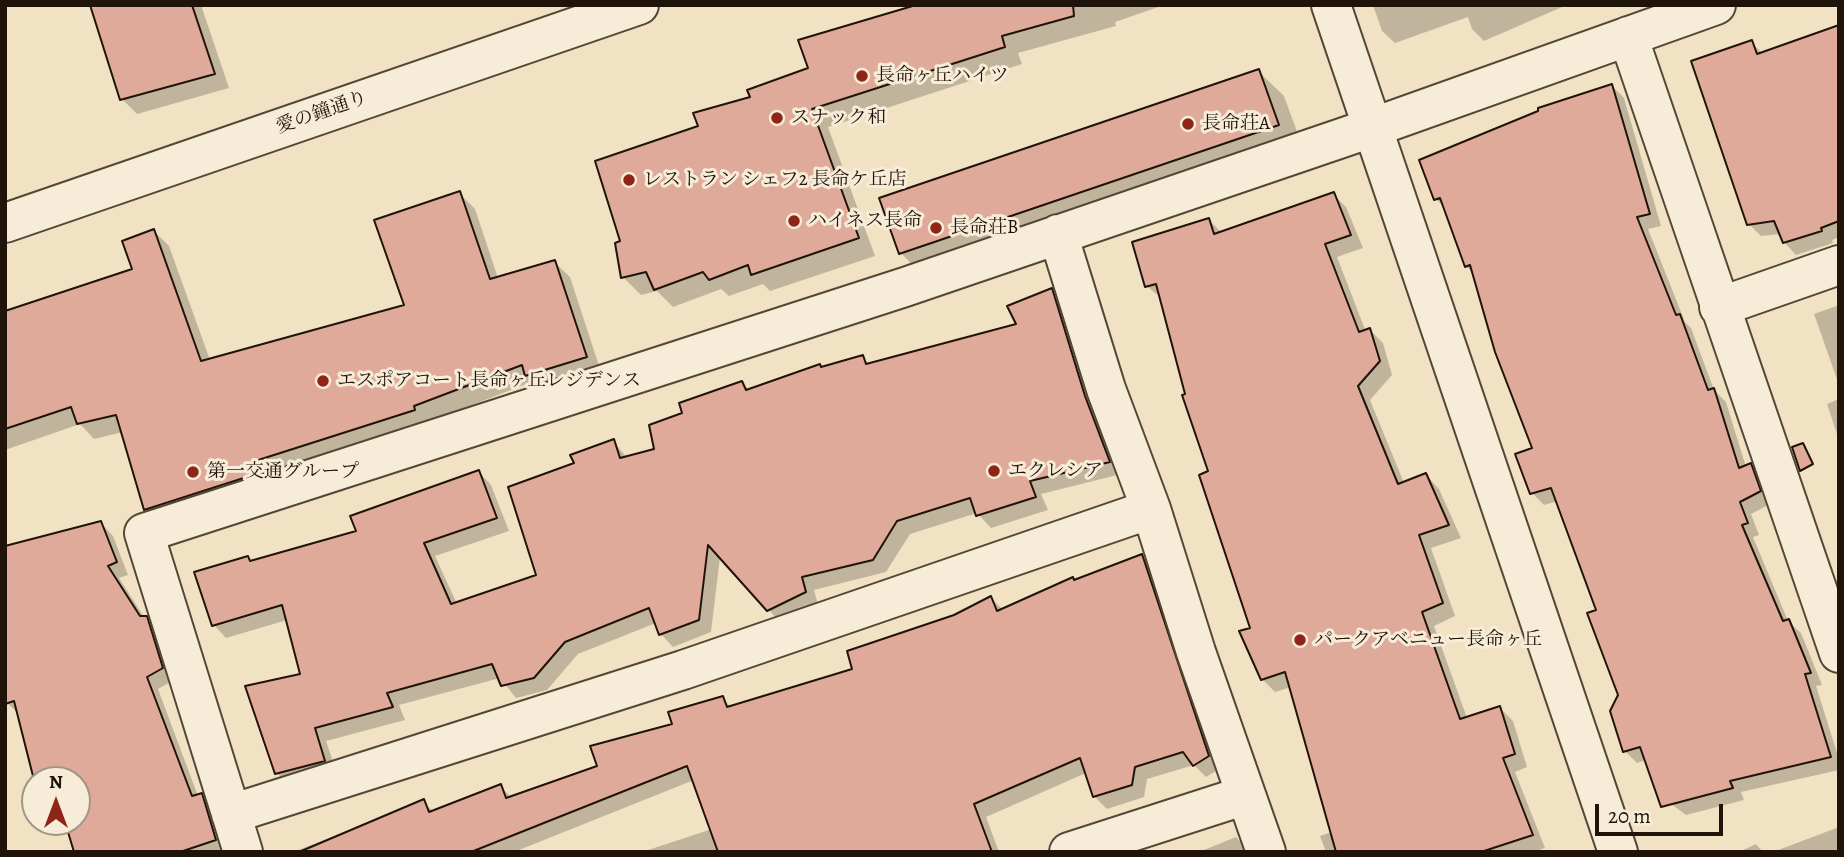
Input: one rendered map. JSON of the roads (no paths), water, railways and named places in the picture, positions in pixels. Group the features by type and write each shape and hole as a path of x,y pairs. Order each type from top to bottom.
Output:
{"street":[{"name":"愛の鐘通り","path":"5,223 639,5"},
{"path":"1331,5 1618,852"},
{"path":"243,852 144,533 905,287 1374,127 1716,5"},
{"path":"1628,36 1839,653"},
{"path":"1058,234 1106,389 1151,509 1266,852"},
{"path":"1719,307 1839,265"},
{"path":"230,814 682,670 1151,509"},
{"path":"1069,852 1246,795"}],"place":[{"name":"長命ヶ丘ハイツ","path":"862,76"},
{"name":"スナック和","path":"777,118"},
{"name":"長命荘A","path":"1188,124"},
{"name":"レストラン シェフ2 長命ケ丘店","path":"629,180"},
{"name":"ハイネス長命","path":"794,221"},
{"name":"長命荘B","path":"936,228"},
{"name":"エスポアコート長命ヶ丘レジデンス","path":"323,381"},
{"name":"エクレシア","path":"994,471"},
{"name":"第一交通グループ","path":"193,472"},
{"name":"パークアベニュー長命ヶ丘","path":"1300,640"}]}
